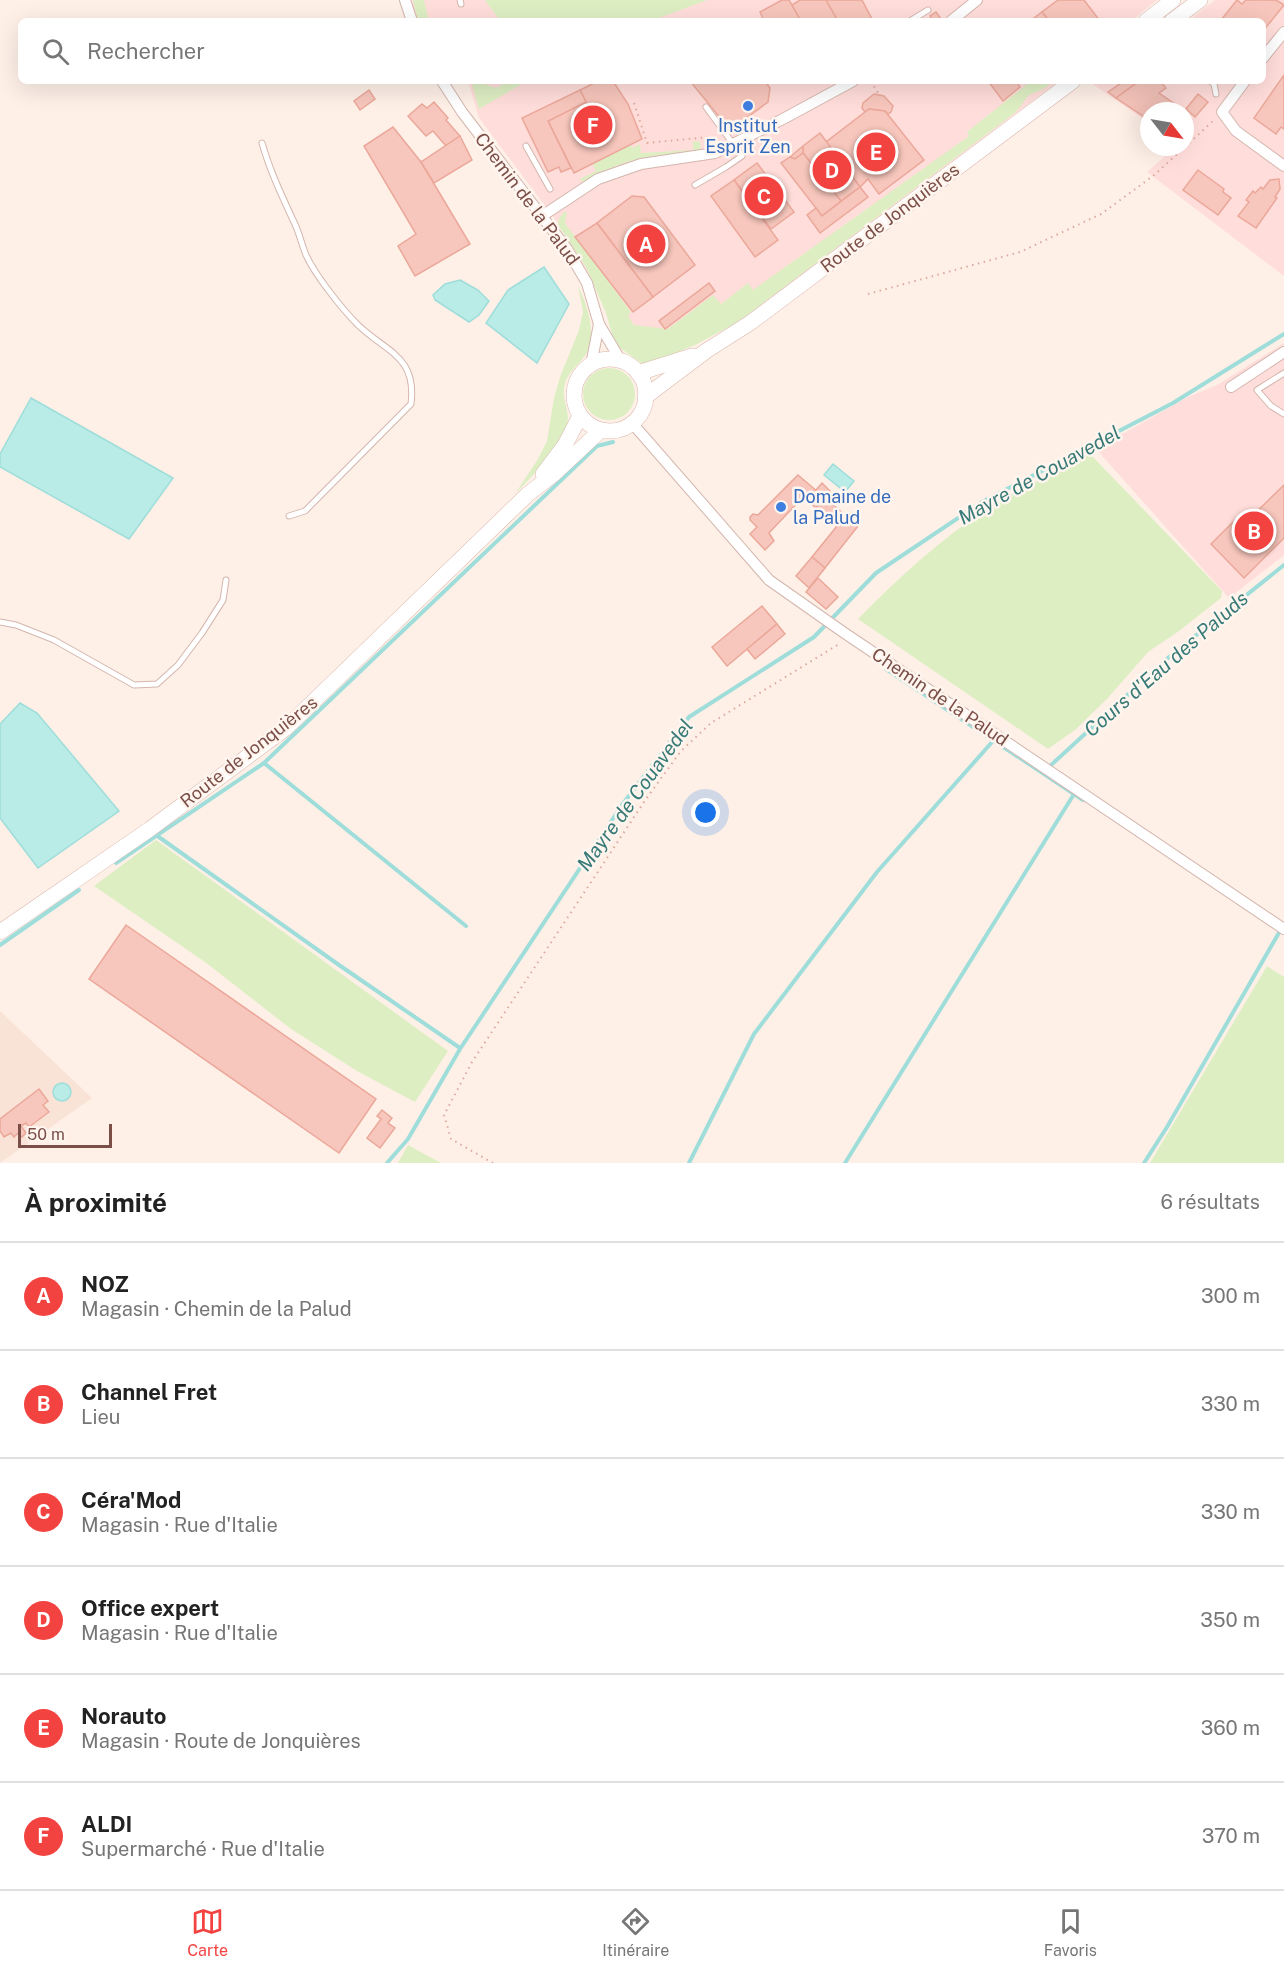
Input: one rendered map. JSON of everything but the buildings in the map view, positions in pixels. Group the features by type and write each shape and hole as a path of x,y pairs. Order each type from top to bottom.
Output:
{"main road":[{"path":"1150,18 1173,0"},
{"path":"1176,18 1200,0"},
{"name":"Route de Jonquières","path":"632,423 639,415 645,396 706,351 750,323 1069,84"},
{"name":"Route de Jonquières","path":"638,373 706,351"},
{"path":"632,423 622,429 601,430 587,423 580,416 574,398 575,388 583,371 600,361 621,362 638,373 643,383 645,396"},
{"name":"Route de Jonquières","path":"528,494 565,445 580,416"},
{"name":"Route de Jonquières","path":"0,932 141,835 286,728 528,494 554,474 601,430"}],"street":[{"path":"405,0 411,18"},
{"path":"955,18 977,0"},
{"path":"1266,54 1284,32"},
{"name":"Chemin de la Palud","path":"444,84 462,112 567,249 587,283 599,324 621,362"},
{"path":"543,216 598,179 622,169 656,161 700,157 727,147 847,84"},
{"path":"1243,84 1222,112 1236,131 1284,166"},
{"name":"Chemin de la Palud","path":"591,365 599,324"},
{"path":"1231,387 1284,352"},
{"name":"Chemin de la Palud","path":"632,423 769,580 1284,929"}],"lane":[{"path":"915,18 928,10"},
{"path":"1214,84 1216,94"},
{"path":"695,184 742,156 727,147 706,107"},
{"path":"262,143 274,182 295,222 307,256 333,295 359,326 404,364 413,387 411,404 305,511 289,516"},
{"path":"526,146 550,189"},
{"path":"1284,373 1257,390 1271,406 1284,414"},
{"path":"0,622 16,625 54,640 134,685 157,684 178,665 202,633 223,600 226,580"}],"path":[{"path":"873,84 878,93"},
{"path":"634,103 647,143 709,137 727,147"},
{"path":"1194,138 1222,112"},
{"path":"868,294 1020,252 1101,214 1153,176 1175,156"},
{"path":"493,1163 451,1139 444,1114 472,1062 646,799 681,751 711,723 847,634"}],"shaded area":[{"path":"412,0 1157,0 1135,18 415,18"},
{"path":"1215,0 1284,0 1284,276 1147,172 1165,156 1194,156 1194,102 1140,102 1140,117 1092,84 1266,84 1266,18 1192,18"},
{"path":"469,84 1055,84 780,291 664,361 593,280 561,227 479,118"},
{"path":"1284,343 1284,555 1229,598 1096,449 1186,398 1217,385"},
{"path":"0,1011 92,1098 0,1163"}],"green space":[{"path":"413,0 424,0 428,18 417,18"},
{"path":"485,0 707,0 659,18 498,18"},
{"path":"472,84 484,84 496,88 503,84 522,84 479,109"},
{"path":"1027,84 1050,84 1029,95 1016,112 738,322 695,345 648,364 641,363 619,347 586,267 558,225 559,218 567,212 565,223 631,312 628,316 634,325 668,329 713,295 721,304 748,283 753,290 969,136 967,132"},
{"path":"693,141 700,142 701,149 626,162 582,182 580,179 596,171 593,164 631,145 632,148 640,144 641,153 693,150"},
{"path":"578,286 588,311 591,340 584,357 565,383 564,393 568,414 566,427 547,459 515,494 547,441 554,398 579,330 583,312"},
{"path":"604,368 614,368 628,375 635,394 628,413 614,420 604,420 594,416 587,409 583,399 583,389 587,379 594,372"},
{"path":"1086,455 1093,457 1222,591 1221,598 1148,652 1107,699 1075,730 1048,749 858,619 909,569 965,524 1014,493"},
{"path":"156,840 448,1051 415,1102 357,1071 291,1029 205,962 94,886"},
{"path":"1267,966 1284,977 1284,1163 1150,1163"},
{"path":"408,1145 441,1163 398,1163"}],"water":[{"path":"544,267 569,304 537,363 486,323 508,290"},
{"path":"460,280 478,290 489,301 479,315 469,322 435,300 433,295 445,284"},
{"path":"31,398 173,478 129,539 0,467 0,454"},
{"path":"833,464 854,481 845,492 824,475"},
{"path":"20,703 37,713 119,811 38,868 0,818 0,724"},
{"path":"58,1083 66,1083 71,1088 69,1099 58,1101 53,1096 53,1088"}],"waterway":[{"name":"Mayre de Couavedel","path":"387,1163 408,1139 460,1049 622,805 689,717 814,637 876,573 982,502 1173,403 1284,334"},
{"path":"116,863 264,763 597,446 613,442"},
{"name":"Cours d'Eau des Paluds","path":"1050,766 1169,657 1284,565"},
{"path":"886,669 1083,800"},
{"path":"689,1163 754,1034 877,872 993,741"},
{"path":"264,763 466,926"},
{"path":"845,1163 1074,794"},
{"path":"156,835 460,1048"},
{"path":"0,945 79,890"},
{"path":"1144,1163 1280,931"}],"place":[{"name":"Institut Esprit Zen","path":"748,106"},
{"name":"ALDI","path":"593,125"},
{"name":"Norauto","path":"876,152"},
{"name":"Office expert","path":"832,170"},
{"name":"Céra'Mod","path":"764,196"},
{"name":"NOZ","path":"646,244"},
{"name":"Domaine de la Palud","path":"781,507"},
{"name":"Channel Fret","path":"1254,531"}]}
